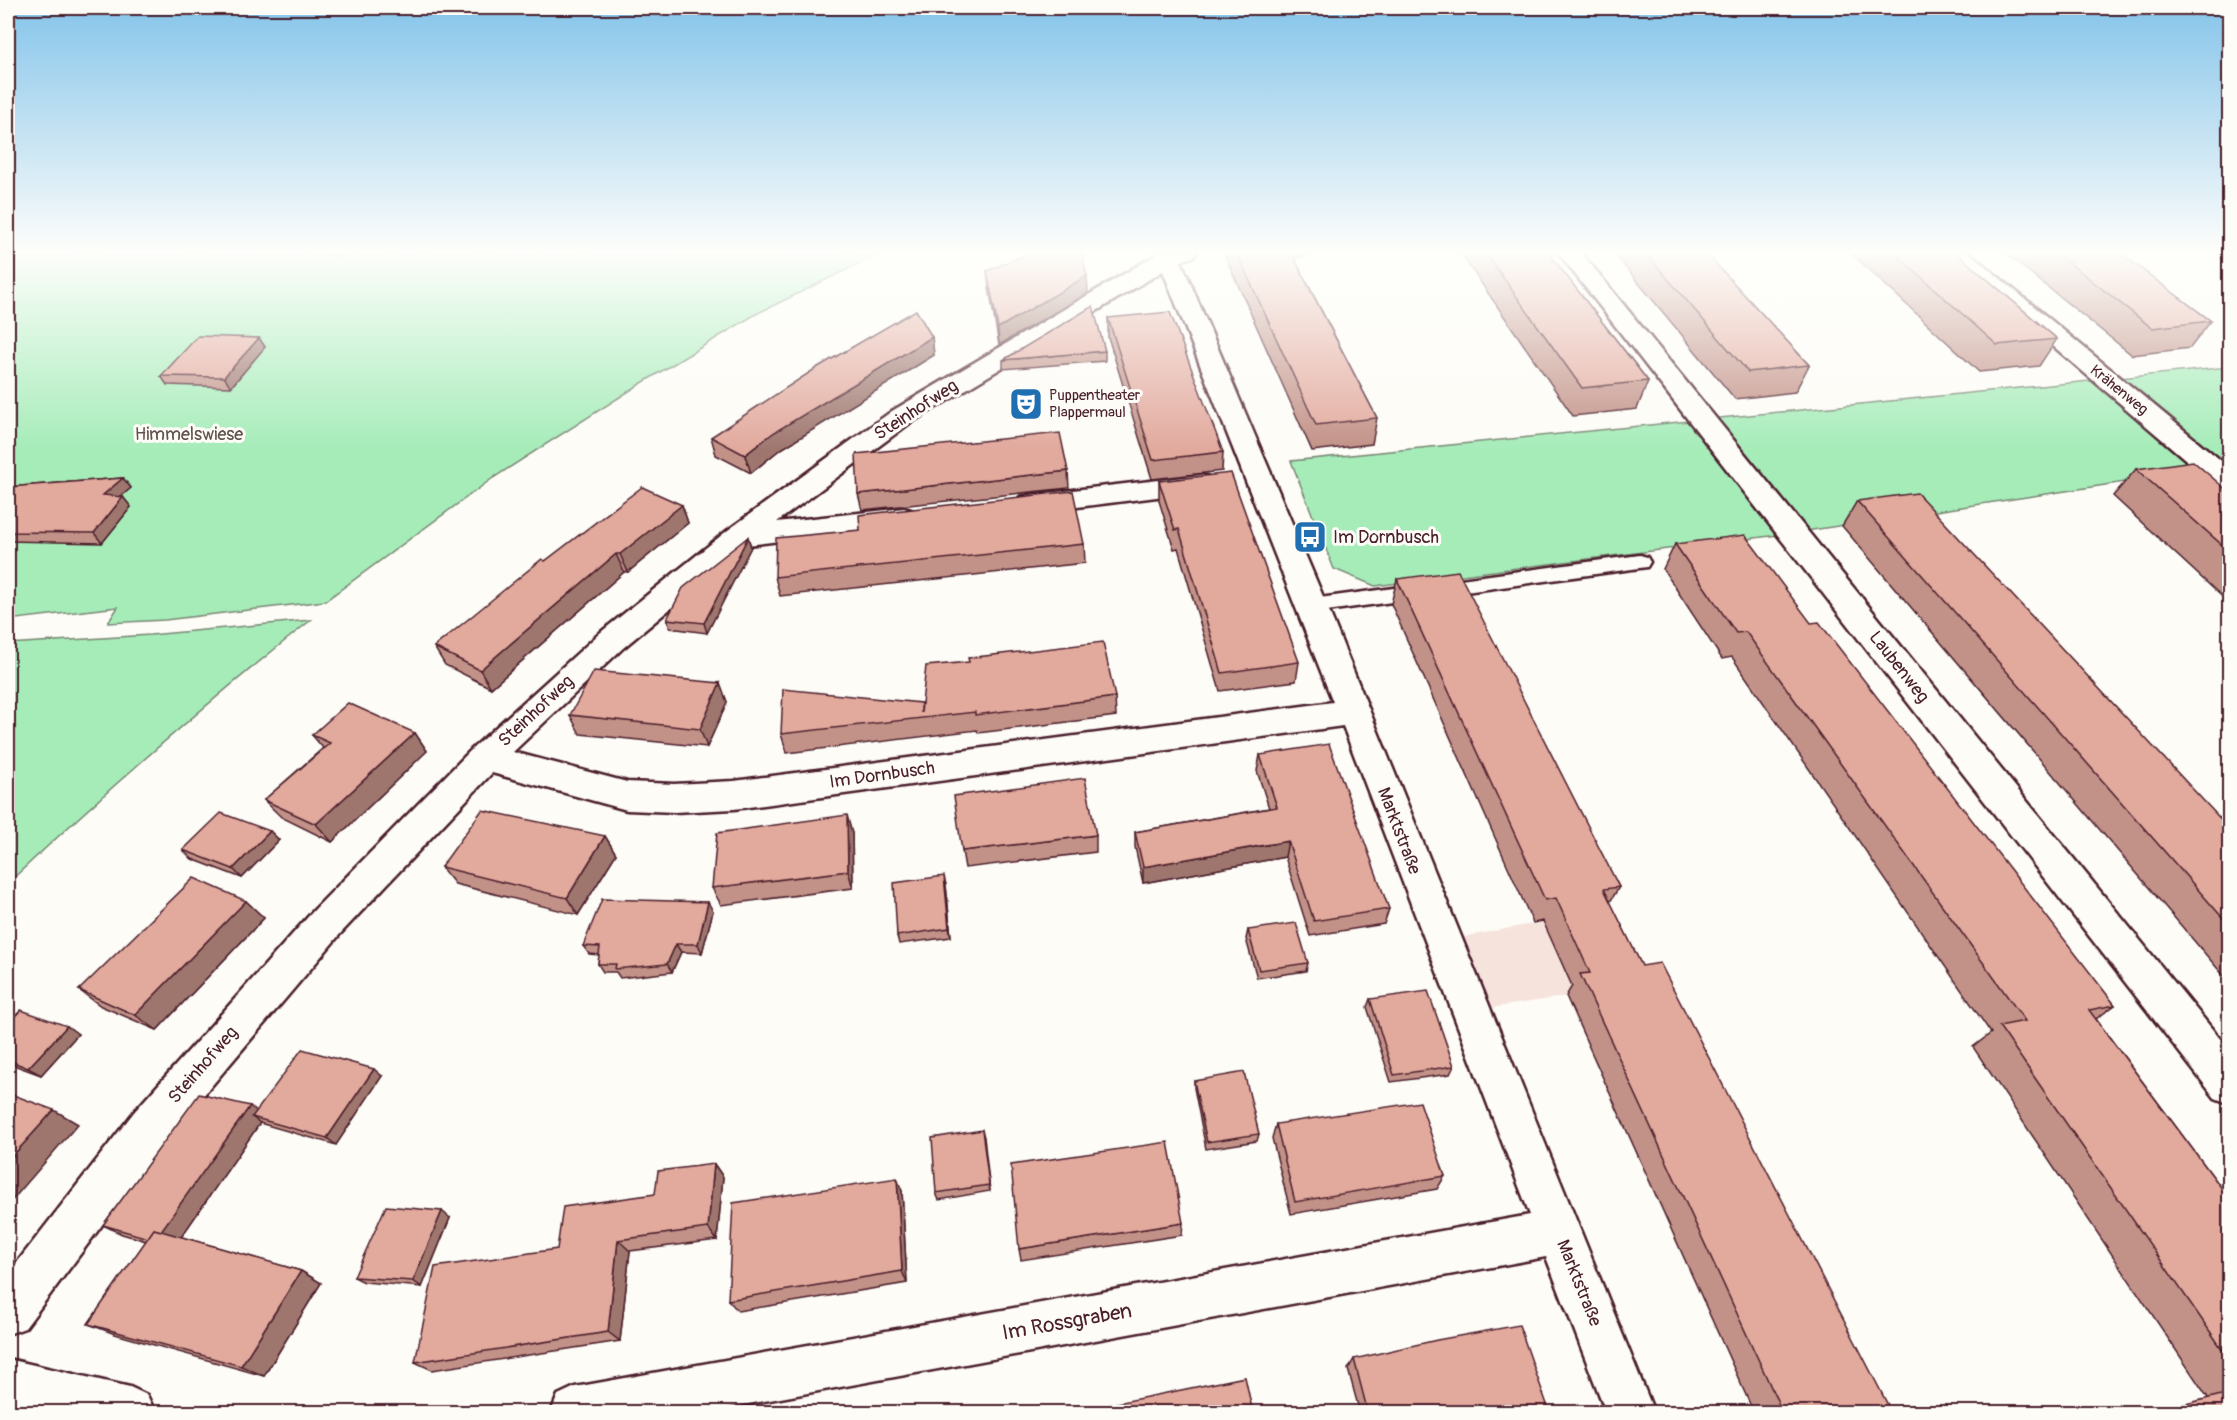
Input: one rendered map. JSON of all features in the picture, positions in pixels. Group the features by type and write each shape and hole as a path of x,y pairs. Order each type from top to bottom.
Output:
{"street":[{"name":"Steinhofweg","path":"8,1311 149,1127 328,921 485,758 612,640 738,537 901,417 1067,317"},
{"name":"Marktstraße","path":"1191,317 1238,480 1312,606 1630,1413"},
{"name":"Laubenweg","path":"1621,317 2229,1084"},
{"name":"Krähenweg","path":"2032,317 2229,483"},
{"path":"1010,506 1238,480"},
{"path":"738,537 927,515"},
{"name":"Im Dornbusch","path":"485,758 627,796 674,798 734,795 1352,712"},
{"name":"Im Rossgraben","path":"575,1413 1559,1232"},
{"path":"8,1383 130,1413"}],"lane":[{"path":"1312,606 1640,562"}],"shaded area":[{"path":"1590,913 1576,995 1471,1011 1442,941"}],"green space":[{"name":"Himmelswiese","path":"8,317 751,317 637,386 493,478 325,601 165,620 108,623 118,607 8,620"},
{"path":"2229,367 2229,466 1786,534 1375,586 1334,569 1291,461"},
{"path":"311,620 157,748 8,883 8,644 150,635"}],"building":[{"path":"904,317 920,317 932,337 773,433 745,455 711,437 818,367"},
{"path":"996,317 1016,317 998,328"},
{"path":"1074,317 1096,317 1105,351 1003,360"},
{"path":"1172,317 1223,452 1153,460 1108,318"},
{"path":"1266,317 1325,317 1377,418 1316,425"},
{"path":"1531,317 1598,317 1648,381 1582,388"},
{"path":"1701,317 1765,317 1809,365 1748,372"},
{"path":"1966,317 2032,317 2057,339 1997,345"},
{"path":"2138,317 2206,317 2211,321 2152,328"},
{"path":"198,336 259,338 224,377 161,376"},
{"path":"1060,433 1068,471 858,494 856,454"},
{"path":"2193,461 2229,492 2229,551 2136,469"},
{"path":"1231,473 1299,662 1222,673 1179,529 1175,530 1159,481"},
{"path":"123,478 103,495 123,497 94,533 8,532 8,487"},
{"path":"642,487 682,505 620,554 616,554 480,670 434,647 542,559 545,561"},
{"path":"1073,491 1084,544 775,577 776,538 860,530 859,515"},
{"path":"1917,493 2229,828 2229,925 1857,501"},
{"path":"1745,535 1811,623 1819,622 2115,1005 2089,1010 2229,1198 2229,1359 1999,1026 2025,1021 1746,632 1736,633 1675,544"},
{"path":"748,537 704,623 667,619 683,588"},
{"path":"1458,571 1619,887 1604,889 1642,966 1660,963 1892,1413 1783,1413 1580,974 1590,973 1556,898 1545,900 1397,579"},
{"path":"1103,642 1115,697 975,715 975,712 781,734 783,689 921,703 921,713 926,666 969,662 968,658"},
{"path":"594,671 720,683 700,729 570,715"},
{"path":"348,703 415,733 316,824 264,800 330,743 312,735"},
{"path":"1329,744 1389,909 1314,921 1288,841 1143,867 1135,832 1277,807 1260,755"},
{"path":"1085,778 1096,835 962,851 954,796"},
{"path":"482,810 605,836 567,898 441,867"},
{"path":"221,813 270,831 233,869 183,850"},
{"path":"847,815 848,871 712,888 717,833"},
{"path":"944,876 949,928 897,936 894,883"},
{"path":"194,878 246,901 135,1015 79,990"},
{"path":"602,899 708,902 698,944 676,944 667,964 615,969 616,964 598,964 600,947 583,946"},
{"path":"1296,923 1308,963 1259,970 1248,930"},
{"path":"1428,991 1454,1066 1394,1075 1370,999"},
{"path":"21,1010 67,1026 28,1068 8,1060 8,1023"},
{"path":"302,1049 374,1069 327,1138 252,1117"},
{"path":"1244,1072 1259,1134 1207,1142 1194,1081"},
{"path":"8,1093 54,1110 8,1161"},
{"path":"199,1094 250,1106 161,1231 154,1229 148,1238 103,1225"},
{"path":"1420,1102 1445,1176 1295,1202 1276,1124"},
{"path":"982,1130 989,1185 936,1193 932,1138"},
{"path":"1168,1142 1183,1223 1019,1249 1011,1165"},
{"path":"714,1164 708,1228 618,1240 608,1332 415,1362 435,1267 557,1249 563,1207 655,1194 658,1171"},
{"path":"897,1178 902,1271 728,1300 733,1203"},
{"path":"386,1206 442,1211 413,1281 354,1277"},
{"path":"154,1229 301,1271 241,1366 88,1324"},
{"path":"1519,1325 1550,1413 1368,1413 1354,1359 1437,1340"},
{"path":"1245,1377 1253,1413 1073,1413 1073,1412"},
{"path":"2229,1393 2229,1413 2150,1413"}],"place":[{"name":"Puppentheater Plappermaul","path":"1026,404"},
{"name":"Im Dornbusch","path":"1310,537"}]}
